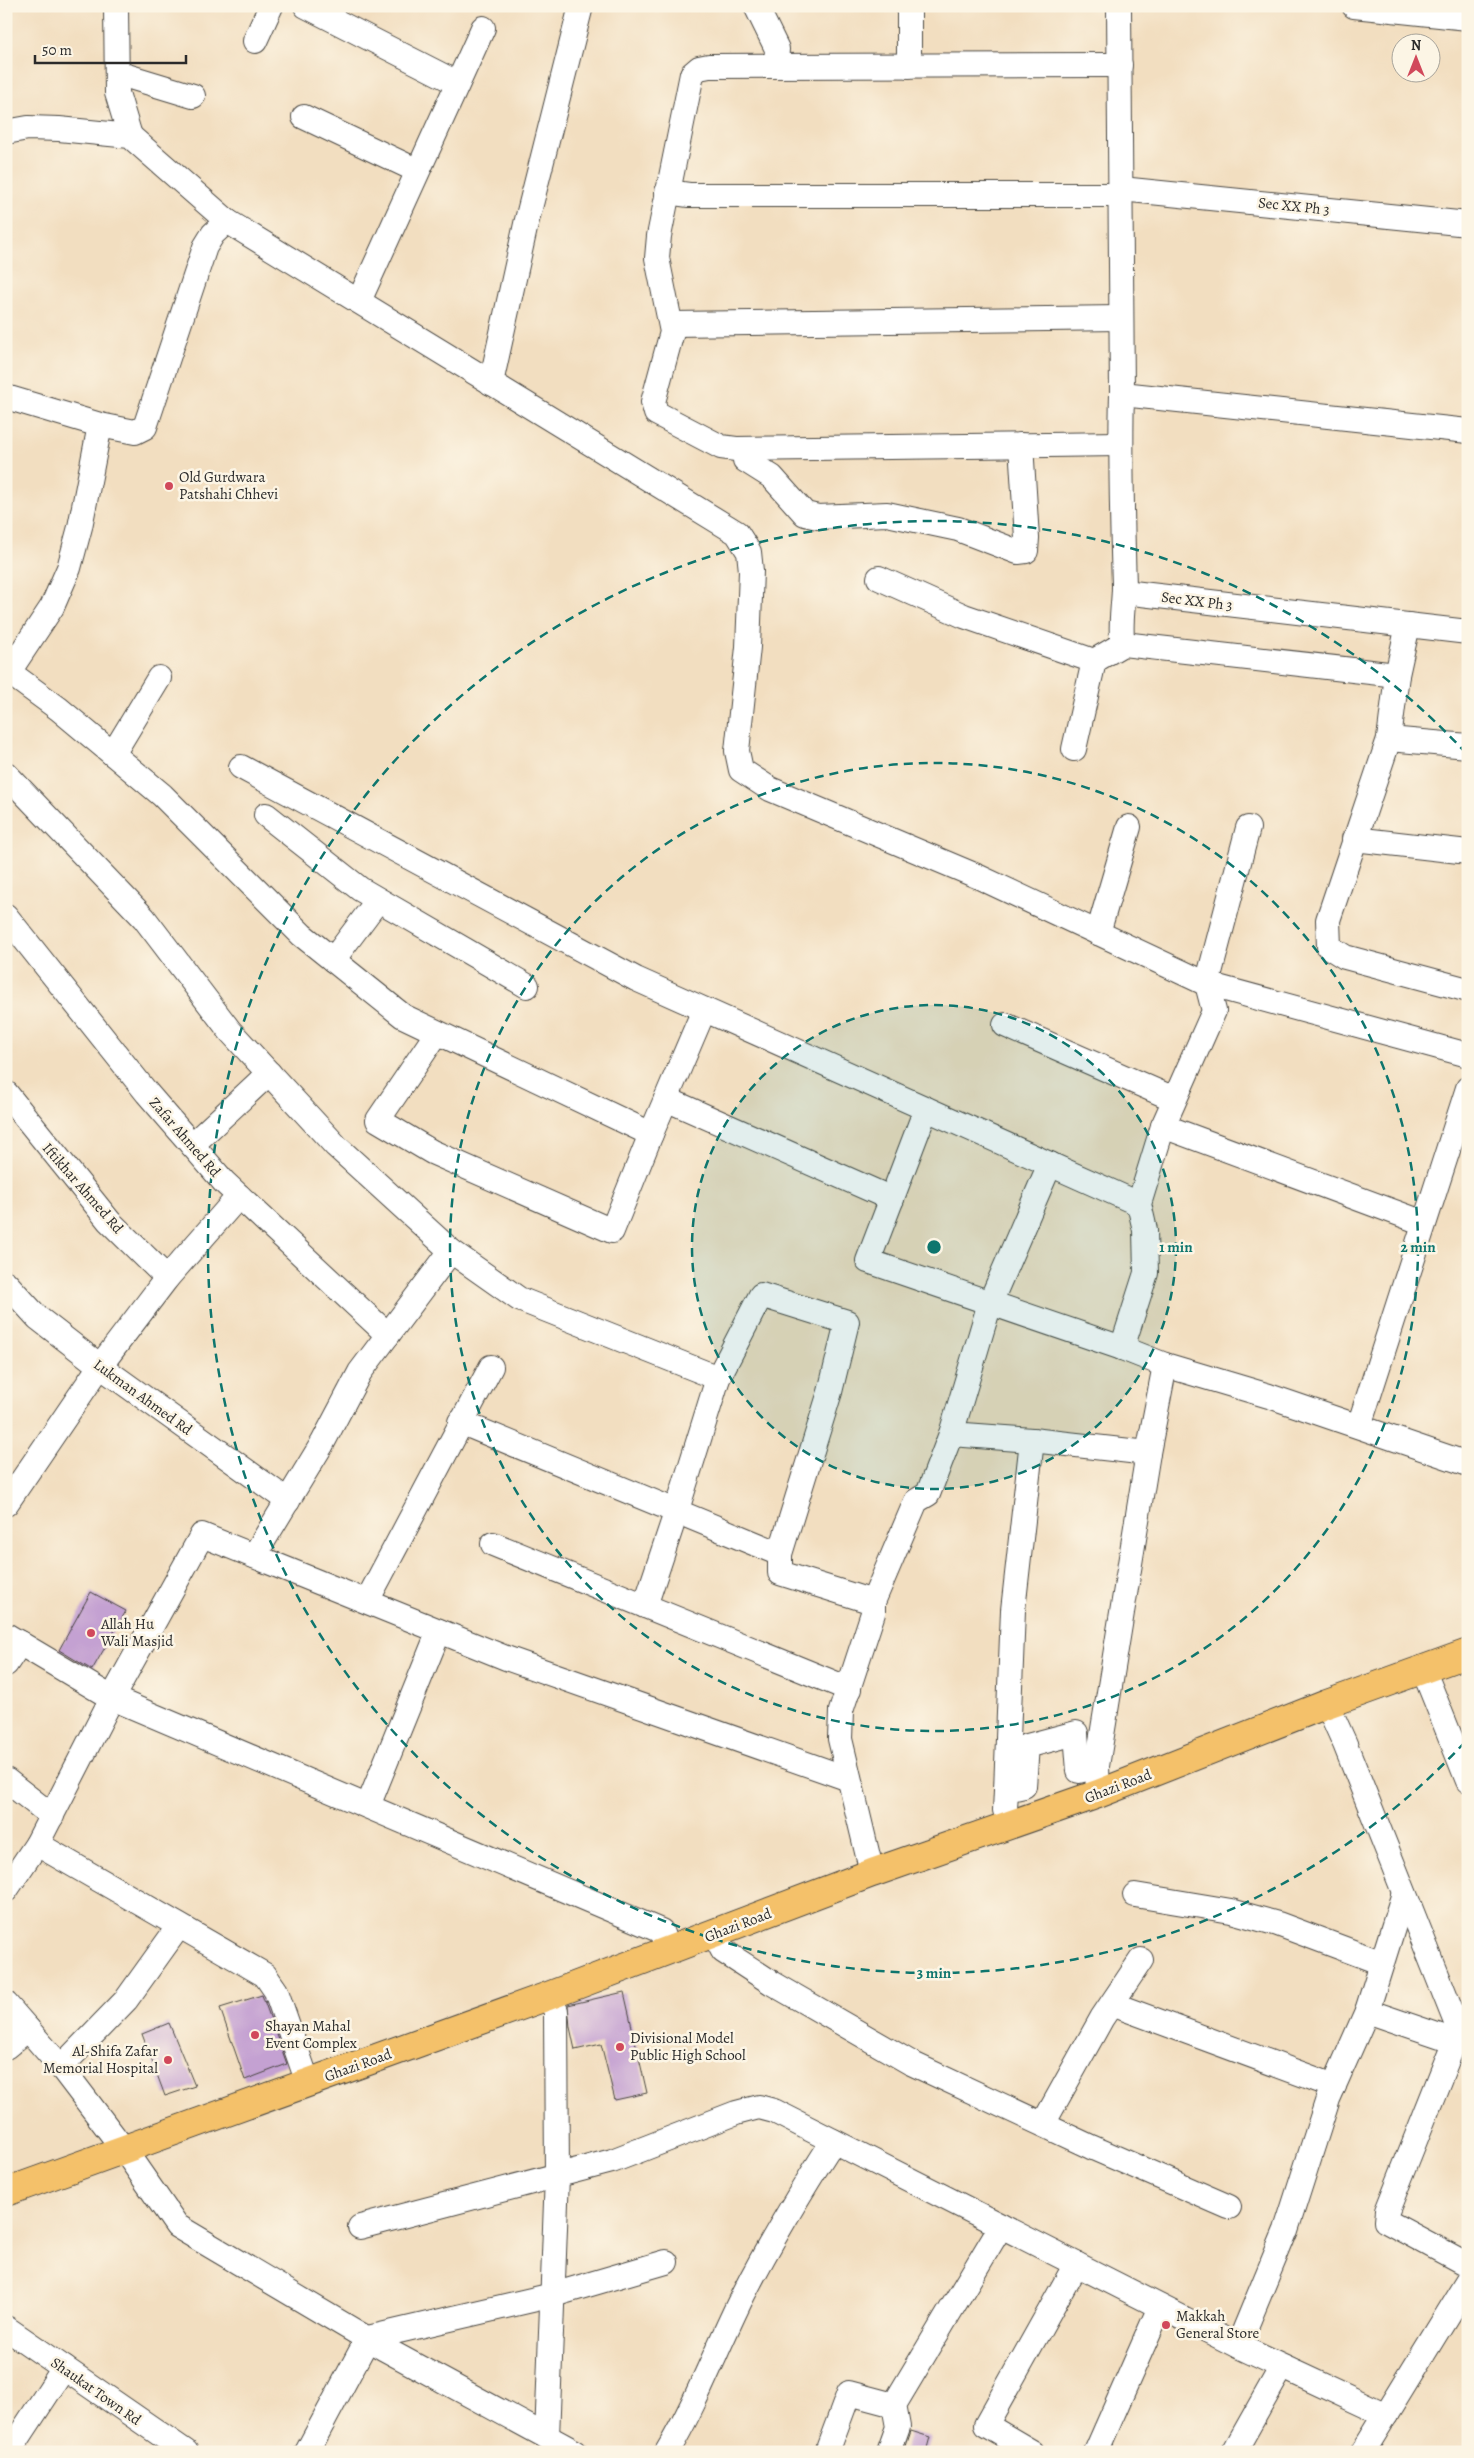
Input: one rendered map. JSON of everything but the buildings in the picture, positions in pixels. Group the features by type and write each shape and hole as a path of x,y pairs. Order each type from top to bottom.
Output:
{"main road":[{"name":"Ghazi Road","path":"6,2192 125,2151 548,1996 872,1873 1098,1794 1327,1704 1468,1653"}],"street":[{"path":"116,6 117,93 130,136 227,221 737,533 750,552 748,647 737,751 741,770 770,789 979,877 1207,984 1468,1055"},
{"path":"255,41 270,6"},
{"path":"306,6 457,83"},
{"path":"491,382 526,224 581,6"},
{"path":"756,6 777,49 776,64"},
{"path":"909,6 909,66"},
{"path":"1119,6 1122,394 1120,444 1124,592 1121,636 1123,644"},
{"path":"1354,6 1468,18"},
{"path":"359,301 416,170 483,28"},
{"path":"1120,65 909,66 776,64 699,68 692,74 667,192 657,258 671,324 671,342 654,402 656,413 721,447 744,449 1120,444"},
{"path":"117,73 193,96"},
{"path":"304,117 416,170"},
{"path":"6,132 28,128 59,129 130,136"},
{"name":"Sec XX Ph 3","path":"667,192 689,195 1121,192 1145,190 1468,224"},
{"path":"6,397 100,425 135,432 145,427 205,247 213,234 227,221"},
{"path":"671,324 1120,318"},
{"path":"1122,394 1468,431"},
{"path":"100,425 80,527 68,568 52,607 8,675 59,709 162,795 302,935 403,1016 651,1134"},
{"path":"744,449 745,460 772,477 806,514 818,517 887,514 958,529 1018,552 1026,552 1027,538 1021,445"},
{"path":"879,578 964,616 1094,661"},
{"name":"Sec XX Ph 3","path":"1124,592 1468,632"},
{"path":"1408,625 1397,675 1389,739 1328,920 1329,947 1345,957 1468,990"},
{"path":"1074,749 1094,661 1123,644 1397,675"},
{"path":"113,754 159,678"},
{"path":"1389,739 1468,746"},
{"path":"242,767 636,979 1139,1204"},
{"path":"6,774 144,918 230,1031 336,1146 451,1251 519,1299 718,1378"},
{"path":"266,815 360,889 527,986"},
{"path":"1098,933 1129,827"},
{"path":"1122,1348 1146,1273 1145,1230 1139,1204 1163,1126 1214,1011 1207,984 1248,828"},
{"path":"1354,839 1468,852"},
{"path":"332,960 378,900"},
{"name":"Zafar Ahmed Rd","path":"6,916 147,1093 192,1145 239,1196 388,1335"},
{"path":"437,1033 378,1120 432,1152 526,1195 612,1231 704,1010"},
{"path":"1006,1025 1174,1099"},
{"path":"192,1145 269,1073"},
{"path":"1359,1426 1468,1088"},
{"name":"Iftikhar Ahmed Rd","path":"6,1093 109,1220 167,1278"},
{"path":"666,1099 892,1199"},
{"path":"926,1109 868,1261 1122,1348 1165,1365 1269,1396 1468,1464"},
{"path":"1163,1126 1424,1223"},
{"path":"872,1873 840,1739 841,1711 873,1613 873,1602 916,1501 928,1494 951,1434 990,1303 1050,1164"},
{"path":"6,1504 100,1366 167,1278 239,1196"},
{"path":"254,1556 322,1444 360,1372 451,1251"},
{"name":"Lukman Ahmed Rd","path":"6,1283 38,1318 100,1366 288,1502"},
{"path":"645,1606 718,1378 761,1295 847,1322 830,1392 780,1554 780,1572 873,1602"},
{"path":"1098,1794 1097,1766 1148,1453 1165,1365"},
{"path":"367,1601 460,1422 491,1367"},
{"path":"460,1422 676,1513 780,1554"},
{"path":"951,1434 1032,1440 1148,1453"},
{"path":"1009,1825 1006,1810 1006,1790 1013,1610 1032,1440"},
{"path":"6,1890 37,1844 112,1698 202,1535 506,1658 849,1779"},
{"path":"493,1544 849,1689"},
{"path":"368,1806 439,1631"},
{"path":"6,1664 13,1639 112,1698 661,1931 668,1951"},
{"path":"1423,1669 1468,1781"},
{"path":"1327,1704 1460,2032 1387,2211 1386,2222 1468,2265"},
{"path":"1006,1790 1024,1786 1027,1746 1076,1733 1079,1771 1097,1766"},
{"path":"6,1780 52,1816"},
{"path":"37,1844 265,1975 276,1990 308,2083"},
{"path":"1238,2346 1286,2230 1334,2086 1367,2011 1404,1893"},
{"path":"1135,1895 1231,1911 1278,1924 1382,1963"},
{"path":"61,2067 126,2000 179,1926"},
{"path":"714,1934 723,1951 780,1988 911,2063 1229,2207"},
{"path":"1043,2124 1112,2004 1141,1960"},
{"path":"548,1996 556,2011 557,2176 548,2437"},
{"path":"6,2004 61,2067 125,2151 176,2226 368,2338 575,2452"},
{"path":"1112,2004 1334,2086"},
{"path":"1367,2011 1460,2032"},
{"path":"6,2047 28,2029"},
{"path":"360,2227 612,2161 736,2113 759,2107 774,2111 1238,2346 1386,2414"},
{"path":"667,2452 684,2424 743,2295 799,2196 833,2141"},
{"path":"889,2452 898,2427 894,2405 1001,2226"},
{"path":"307,2452 368,2338 553,2295 666,2262"},
{"path":"1032,2452 986,2425 1076,2264"},
{"path":"1371,2450 1386,2414 1468,2281"},
{"path":"1096,2452 1160,2307"},
{"name":"Shaukat Town Rd","path":"6,2328 186,2452"},
{"path":"1234,2452 1282,2367"},
{"path":"9,2452 64,2368"},
{"path":"827,2452 849,2393 894,2405"}],"place":[{"name":"Old Gurdwara Patshahi Chhevi","path":"169,486"},
{"name":"Allah Hu Wali Masjid","path":"91,1633"},
{"name":"Shayan Mahal Event Complex","path":"255,2035"},
{"name":"Divisional Model Public High School","path":"620,2047"},
{"name":"Al-Shifa Zafar Memorial Hospital","path":"168,2060"},
{"name":"Makkah General Store","path":"1166,2325"}]}
